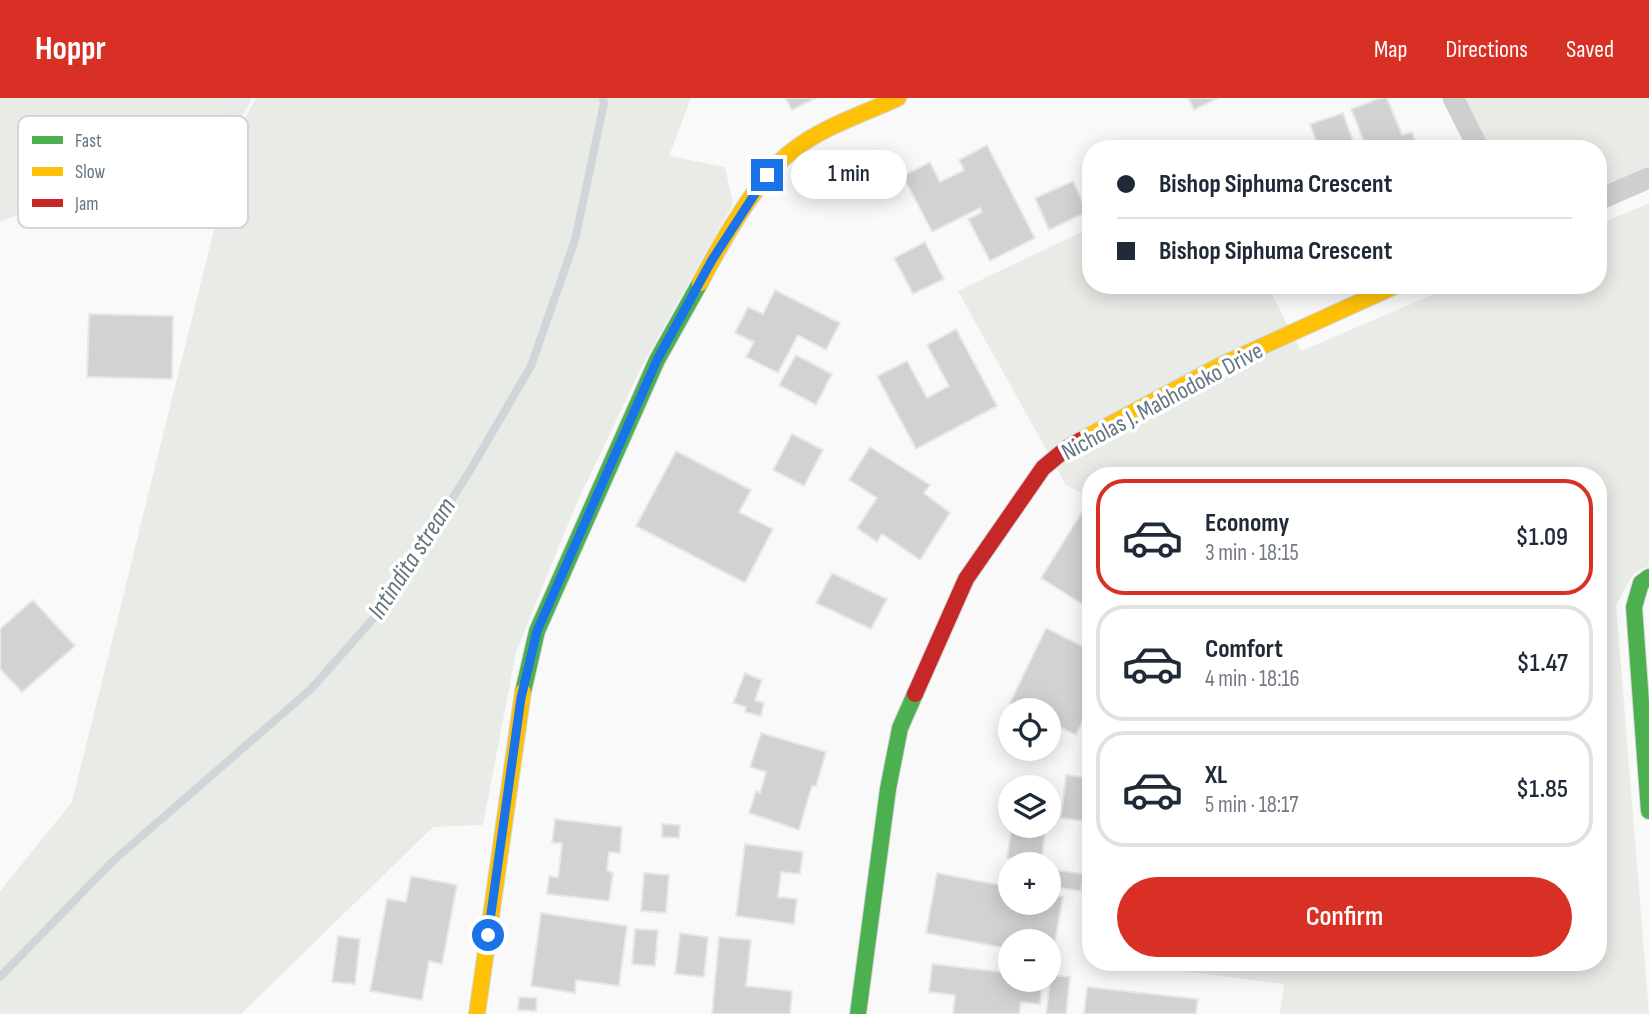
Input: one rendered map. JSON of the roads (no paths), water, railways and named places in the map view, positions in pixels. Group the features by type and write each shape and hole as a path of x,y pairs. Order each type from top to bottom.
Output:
{"street":[{"path":"477,1014 521,698 537,631 657,360 712,260 767,175 793,150 898,98"},
{"path":"1453,98 1474,140"},
{"path":"1607,196 1649,178"},
{"name":"Nicholas J. Mabhodoko Drive","path":"858,1014 888,789 900,728 966,579 1043,468 1067,448 1221,365 1377,294"},
{"path":"1649,576 1641,583 1634,607 1649,811"}],"waterway":[{"name":"Intindita stream","path":"0,977 113,861 311,689 381,610 471,469 531,366 575,240 603,98"}]}
